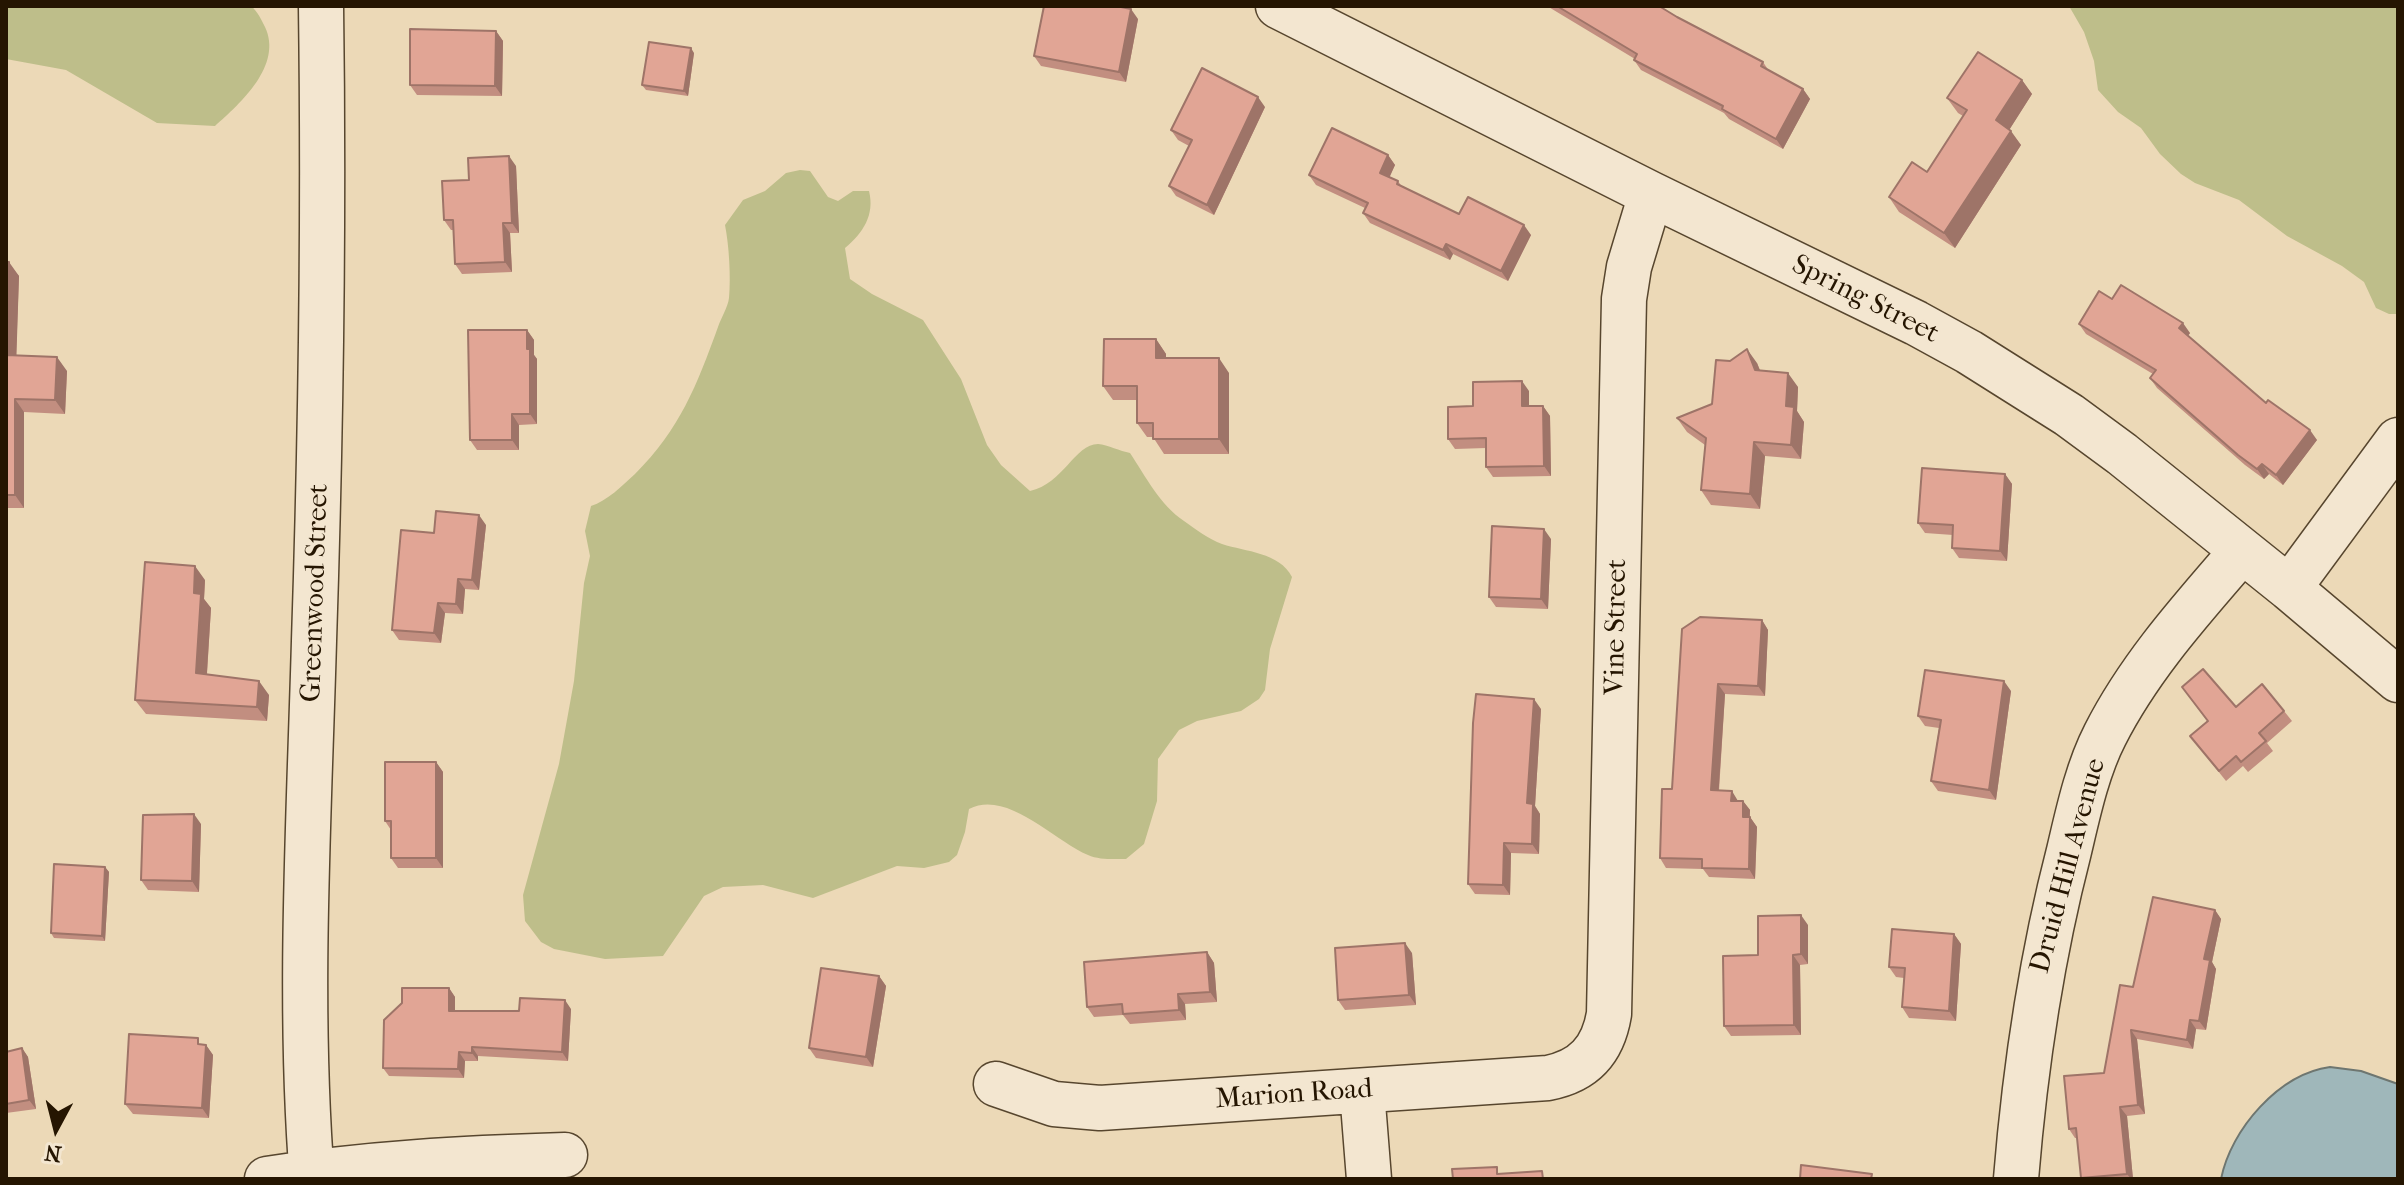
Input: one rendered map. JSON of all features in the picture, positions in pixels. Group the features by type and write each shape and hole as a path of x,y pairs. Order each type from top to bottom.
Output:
{"street":[{"name":"Greenwood Street","path":"312,1175 306,964 324,187 321,6"},
{"name":"Spring Street","path":"1278,6 1969,352 2069,415 2122,454 2398,680"},
{"name":"Vine Street","path":"1590,1059 1602,1039 1609,1014 1624,299 1629,267 1651,194"},
{"path":"2289,588 2398,440"},
{"name":"Druid Hill Avenue","path":"2016,1179 2022,1101 2037,990 2064,869 2096,759 2122,704 2159,649 2242,551"},
{"name":"Marion Road","path":"996,1084 1054,1104 1085,1108 1548,1078 1570,1072 1590,1059"},
{"path":"1362,1091 1369,1179"},
{"path":"267,1179 438,1159 565,1155"}],"green space":[{"path":"6,6 251,6 265,27 269,41 268,55 264,69 247,95 215,126 157,123 66,70 6,59"},
{"path":"2069,6 2398,6 2398,314 2376,308 2364,282 2342,266 2287,236 2239,200 2195,183 2181,174 2160,154 2141,128 2118,112 2098,90 2094,61 2084,32"},
{"path":"810,171 828,197 838,201 853,191 869,191 869,216 845,248 850,279 923,320 961,379 987,445 1001,465 1030,491 1051,481 1090,446 1098,444 1130,453 1175,514 1207,537 1261,554 1279,562 1286,569 1292,577 1270,649 1265,690 1259,699 1241,711 1197,721 1179,730 1158,759 1157,801 1144,844 1126,859 1088,855 1014,811 984,805 969,809 957,855 949,862 924,868 897,866 813,898 763,885 723,887 704,896 663,956 605,959 554,949 541,942 525,921 523,895 559,764 574,681 584,583 590,556 585,531 591,506 614,493 651,457 686,405 728,301 730,281 725,225 743,200 765,191 786,173"}],"water":[{"path":"2330,1067 2361,1071 2398,1084 2398,1179 2221,1179 2235,1141 2260,1107 2293,1080"}],"building":[{"path":"1044,6 1116,6 1131,9 1119,72 1034,56"},
{"path":"1557,6 1659,6 1763,62 1761,66 1803,89 1776,139 1722,109 1723,106 1634,60 1637,54"},
{"path":"410,29 496,31 495,86 410,85"},
{"path":"649,42 691,48 684,91 642,85"},
{"path":"1978,52 2022,80 1996,120 2011,131 1944,233 1889,197 1912,162 1927,172 1967,110 1947,98"},
{"path":"1202,68 1258,97 1207,205 1169,186 1192,140 1171,130"},
{"path":"1332,128 1388,155 1380,173 1398,181 1397,184 1459,214 1468,197 1524,225 1501,271 1446,244 1443,250 1363,213 1368,203 1309,175"},
{"path":"509,156 512,223 503,223 505,262 455,264 453,220 444,220 442,181 469,180 468,158"},
{"path":"6,262 9,262 6,355"},
{"path":"2121,285 2183,323 2179,328 2266,403 2268,400 2310,430 2276,475 2262,464 2257,469 2238,455 2150,378 2156,370 2079,324 2099,291 2112,299"},
{"path":"468,330 527,330 530,414 512,414 512,440 470,440"},
{"path":"1104,339 1156,339 1156,358 1219,358 1219,439 1153,439 1153,423 1137,423 1137,386 1103,386"},
{"path":"1747,349 1755,370 1788,373 1786,406 1794,407 1791,445 1754,442 1750,494 1701,490 1706,438 1677,418 1712,404 1716,360 1730,361"},
{"path":"6,355 57,357 55,400 15,399 15,495 6,495"},
{"path":"1522,381 1522,406 1543,406 1544,466 1486,467 1486,438 1448,439 1448,407 1473,406 1473,382"},
{"path":"1922,468 2005,474 2000,551 1952,548 1953,525 1918,523"},
{"path":"436,511 479,515 472,580 458,579 456,604 438,603 434,633 392,630 401,530 434,533"},
{"path":"1492,526 1544,529 1541,599 1489,597"},
{"path":"145,562 195,566 194,593 201,594 196,673 259,681 257,707 135,700"},
{"path":"1700,617 1762,620 1758,686 1718,684 1711,790 1732,791 1731,801 1743,801 1743,817 1750,817 1749,869 1702,868 1702,859 1660,858 1662,789 1672,789 1682,629"},
{"path":"2203,669 2236,707 2262,684 2284,711 2259,733 2266,741 2241,762 2236,756 2219,771 2190,736 2208,721 2182,687"},
{"path":"1925,670 2004,681 1989,790 1931,781 1941,720 1918,716"},
{"path":"1476,694 1534,699 1527,803 1533,804 1532,844 1504,843 1503,885 1468,884"},
{"path":"385,762 436,762 436,858 391,858 391,821 385,821"},
{"path":"194,814 192,881 141,880 143,815"},
{"path":"54,864 105,867 102,936 51,933"},
{"path":"2153,897 2215,910 2204,959 2210,960 2199,1021 2190,1020 2187,1040 2131,1030 2138,1105 2120,1107 2127,1174 2081,1178 2076,1128 2069,1129 2064,1076 2104,1073 2120,985 2133,987"},
{"path":"1801,915 1801,954 1793,955 1794,1025 1724,1026 1723,956 1758,955 1758,916"},
{"path":"1892,929 1954,934 1949,1011 1902,1007 1905,968 1889,967"},
{"path":"1405,943 1409,995 1338,1000 1335,948"},
{"path":"1207,952 1210,992 1178,994 1179,1010 1123,1014 1122,1004 1087,1007 1084,962"},
{"path":"821,968 879,976 866,1057 809,1048"},
{"path":"402,988 449,988 449,1011 519,1011 520,998 565,1000 562,1052 472,1047 472,1053 459,1052 458,1069 383,1068 384,1020 402,1003"},
{"path":"129,1034 198,1038 198,1044 206,1045 202,1108 125,1104"},
{"path":"22,1048 29,1100 6,1104 6,1052"},
{"path":"1801,1165 1872,1174 1871,1179 1800,1179"},
{"path":"1497,1167 1497,1174 1542,1171 1543,1179 1453,1179 1452,1169"}]}
